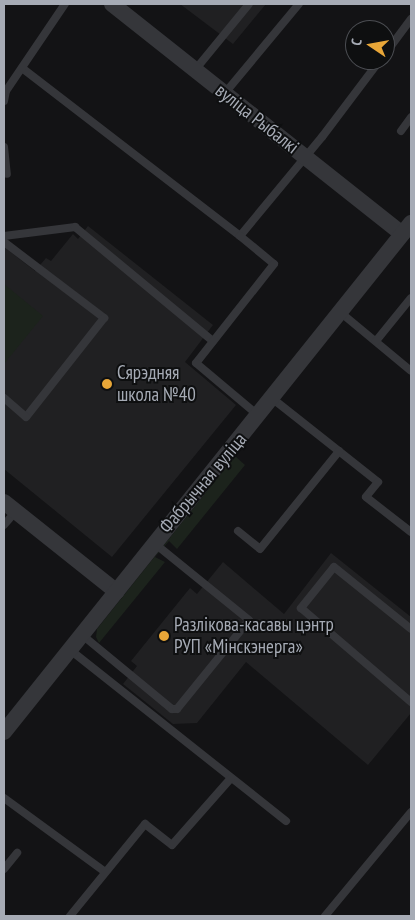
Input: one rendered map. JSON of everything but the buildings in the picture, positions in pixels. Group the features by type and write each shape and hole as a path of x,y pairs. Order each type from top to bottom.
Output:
{"street":[{"name":"вуліца Рыбалкі","path":"112,4 304,157 406,229"},
{"name":"Фабрычная вуліца","path":"4,732 154,543 273,399 406,229"},
{"path":"10,507 116,592"}],"lane":[{"path":"4,101 6,91 65,4"},
{"path":"195,70 248,4"},
{"path":"225,93 299,4"},
{"path":"395,41 411,19"},
{"path":"22,68 274,264 196,364 259,416"},
{"path":"240,236 372,70"},
{"path":"401,130 411,117"},
{"path":"4,147 7,174"},
{"path":"4,236 75,227 213,341"},
{"path":"4,242 104,318 26,417 4,398"},
{"path":"376,341 411,298"},
{"path":"340,312 411,370"},
{"path":"273,399 378,482 366,497 411,532"},
{"path":"238,531 260,549 339,451"},
{"path":"4,525 10,507"},
{"path":"81,634 172,709 177,709 249,620 154,543"},
{"path":"411,629 334,567 301,608 411,702"},
{"path":"69,649 286,821"},
{"path":"70,916 145,824 172,845 231,778"},
{"path":"4,798 104,872"},
{"path":"325,916 411,812"},
{"path":"4,869 17,853"}],"shaded area":[{"path":"180,4 266,4 233,44"},
{"name":"Сярэдняя школа №40","path":"88,226 213,325 185,362 236,405 112,557 4,469 4,247 35,271 46,258 51,261 73,234 78,239"},
{"path":"4,284 43,316 4,364"},
{"path":"235,456 245,465 177,549 169,541 155,557 165,562 99,643 96,637 97,629"},
{"path":"331,553 411,617 411,713 368,765 246,662 197,723 173,724 123,684 137,666 131,661 190,588 197,594 223,562 284,614"}],"place":[{"name":"Сярэдняя школа №40","path":"107,384"},
{"name":"Разлікова-касавы цэнтр РУП «Мінскэнерга»","path":"164,636"}]}
